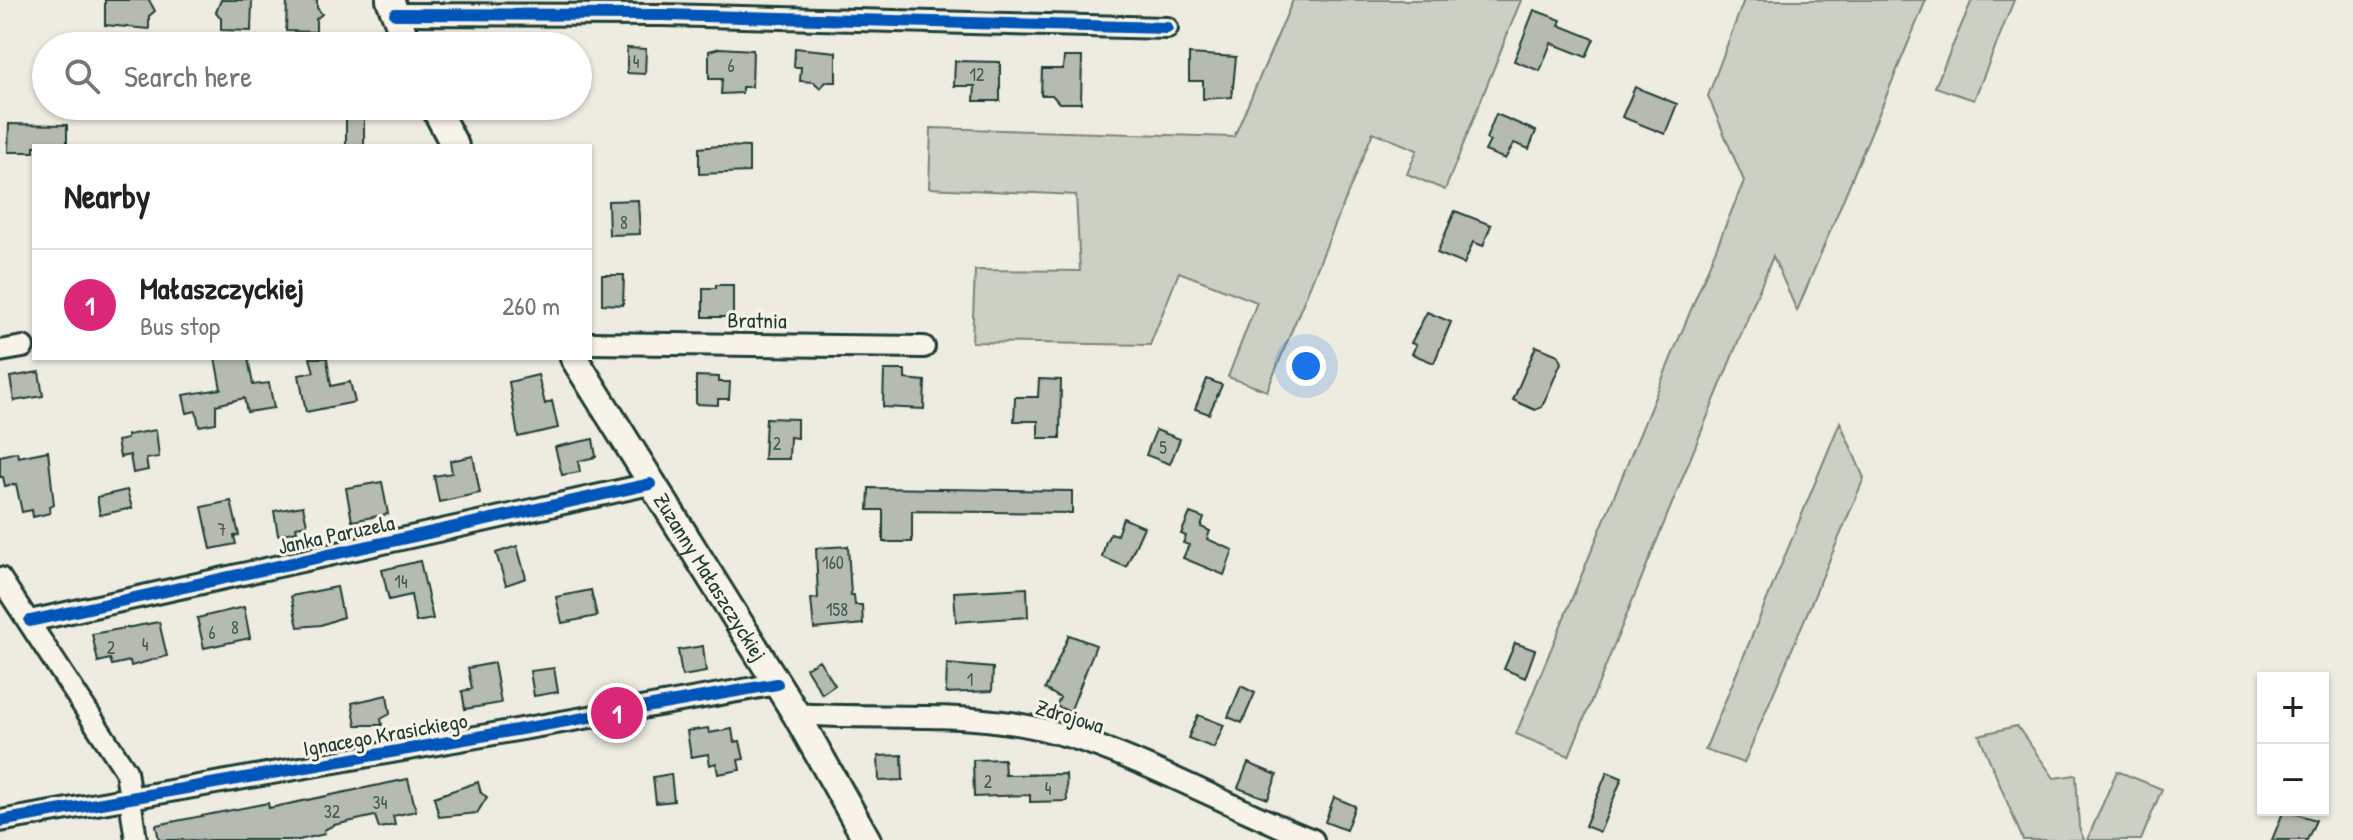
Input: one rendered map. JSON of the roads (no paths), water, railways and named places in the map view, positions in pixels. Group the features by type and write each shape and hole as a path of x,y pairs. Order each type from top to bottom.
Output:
{"street":[{"path":"403,32 393,7 1167,28"},
{"path":"441,120 454,144"},
{"name":"Bratnia","path":"592,343 924,347"},
{"path":"0,351 23,347"},
{"name":"Zuzanny Małaszczyckiej","path":"575,360 796,714 867,840"},
{"name":"Janka Paruzela","path":"30,621 650,484"},
{"path":"0,578 126,771 136,840"},
{"name":"Ignacego Krasickiego","path":"0,821 777,684"},
{"name":"Zdrojowa","path":"796,714 1003,722 1070,739 1160,772 1313,840"}],"place":[{"name":"Małaszczyckiej","path":"617,713"}]}
